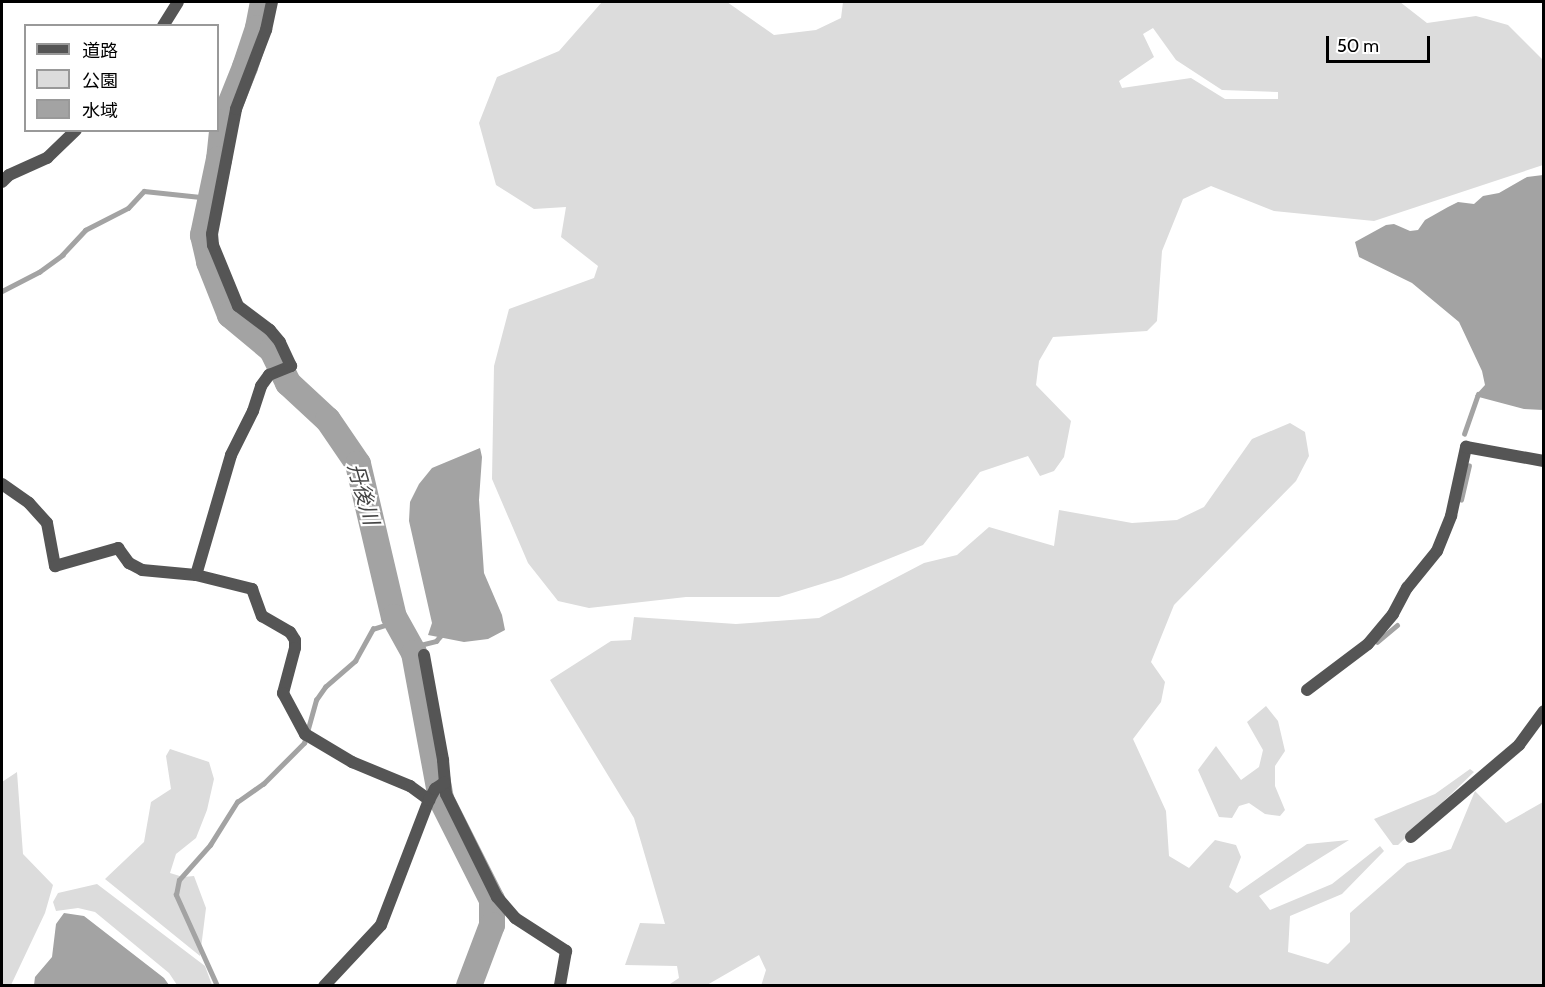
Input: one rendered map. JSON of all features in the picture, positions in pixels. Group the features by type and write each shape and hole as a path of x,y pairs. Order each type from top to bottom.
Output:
{"street":[{"path":"164,24 178,2"},
{"path":"196,575 231,456 253,411 261,386 269,375 291,366 280,342 270,330 238,306 213,245 212,234 236,109 266,30 272,2"},
{"path":"2,182 9,175 47,158 74,132"},
{"path":"1307,690 1368,644 1393,614 1407,588 1437,551 1451,516 1466,447 1544,461"},
{"path":"2,484 29,503 48,523 55,566 118,548 129,563 142,570 196,575 252,589 262,616 290,632 295,640 283,693 307,736 352,762 410,786 438,789 446,794 497,897 515,918 566,951 560,986"},
{"path":"324,986 381,925 438,789 444,760 424,655"},
{"path":"1411,837 1519,744 1544,711"}],"green space":[{"path":"602,2 727,2 774,35 816,30 841,18 843,2 1400,2 1427,23 1476,16 1508,25 1543,60 1543,165 1374,221 1274,211 1211,186 1183,199 1162,251 1157,321 1147,331 1053,337 1039,361 1036,385 1071,421 1064,457 1054,471 1040,476 1028,456 980,472 923,545 841,578 779,597 686,597 589,608 558,601 528,563 492,479 494,366 509,309 594,278 598,266 561,237 566,207 534,209 496,185 479,123 497,77 559,51","holes":["1153,28 1176,60 1222,90 1278,92 1278,99 1225,99 1191,78 1122,88 1119,81 1154,57 1143,34"]},
{"path":"1290,423 1305,432 1309,456 1296,481 1174,605 1151,662 1165,682 1161,702 1133,739 1166,811 1169,856 1189,868 1215,840 1236,845 1241,857 1229,887 1237,893 1307,844 1349,840 1259,896 1270,910 1332,884 1380,846 1384,851 1342,894 1290,916 1288,952 1328,964 1350,942 1350,913 1407,863 1451,849 1475,791 1506,823 1543,802 1543,985 761,986 766,970 759,955 707,985 667,986 679,978 677,966 625,965 640,923 665,924 634,818 550,680 611,641 631,640 634,617 736,624 819,618 924,563 957,555 989,527 1054,546 1059,510 1132,523 1177,520 1204,507 1252,439"},
{"path":"1266,706 1278,721 1285,751 1275,766 1275,786 1285,810 1280,816 1265,814 1249,803 1239,806 1232,818 1219,817 1198,770 1216,746 1241,780 1259,767 1263,750 1247,722"},
{"path":"170,749 209,762 214,779 207,810 196,838 176,854 170,873 183,877 194,876 206,908 200,956 105,879 144,842 151,802 171,789 166,756"},
{"path":"1470,769 1474,772 1398,845 1393,845 1374,819 1435,794"},
{"path":"17,772 23,854 53,885 45,913 11,985 2,985 2,782"},
{"path":"97,884 205,966 212,985 177,985 169,973 95,912 78,908 56,911 53,902 58,893"}],"water":[{"path":"1543,175 1543,410 1524,409 1475,396 1485,385 1482,371 1459,322 1412,283 1359,257 1355,242 1386,225 1394,224 1410,231 1418,230 1425,220 1458,202 1474,204 1483,196 1499,193 1527,177"},
{"path":"480,448 482,457 479,500 484,573 502,615 505,630 488,639 464,642 428,635 432,623 409,521 410,502 419,484 432,468"},
{"path":"64,913 84,916 164,978 169,985 34,985 35,977 52,957 56,924"}],"waterway":[{"name":"丹後川","path":"263,2 258,28 223,122 219,159 203,235 209,262 230,315 272,350 288,383 328,420 358,464 394,617 414,653 441,799 492,900 492,925 469,986"},
{"path":"2,291 39,272 62,255 85,230 128,208 144,191 210,198"},
{"path":"1464,434 1478,394"},
{"path":"1461,500 1469,466"},
{"path":"217,986 176,895 179,880 210,845 237,802 263,784 304,743 316,700 325,687 355,661 373,629 397,621"},
{"path":"1377,642 1397,625"},
{"path":"412,647 436,641 443,633"}]}
